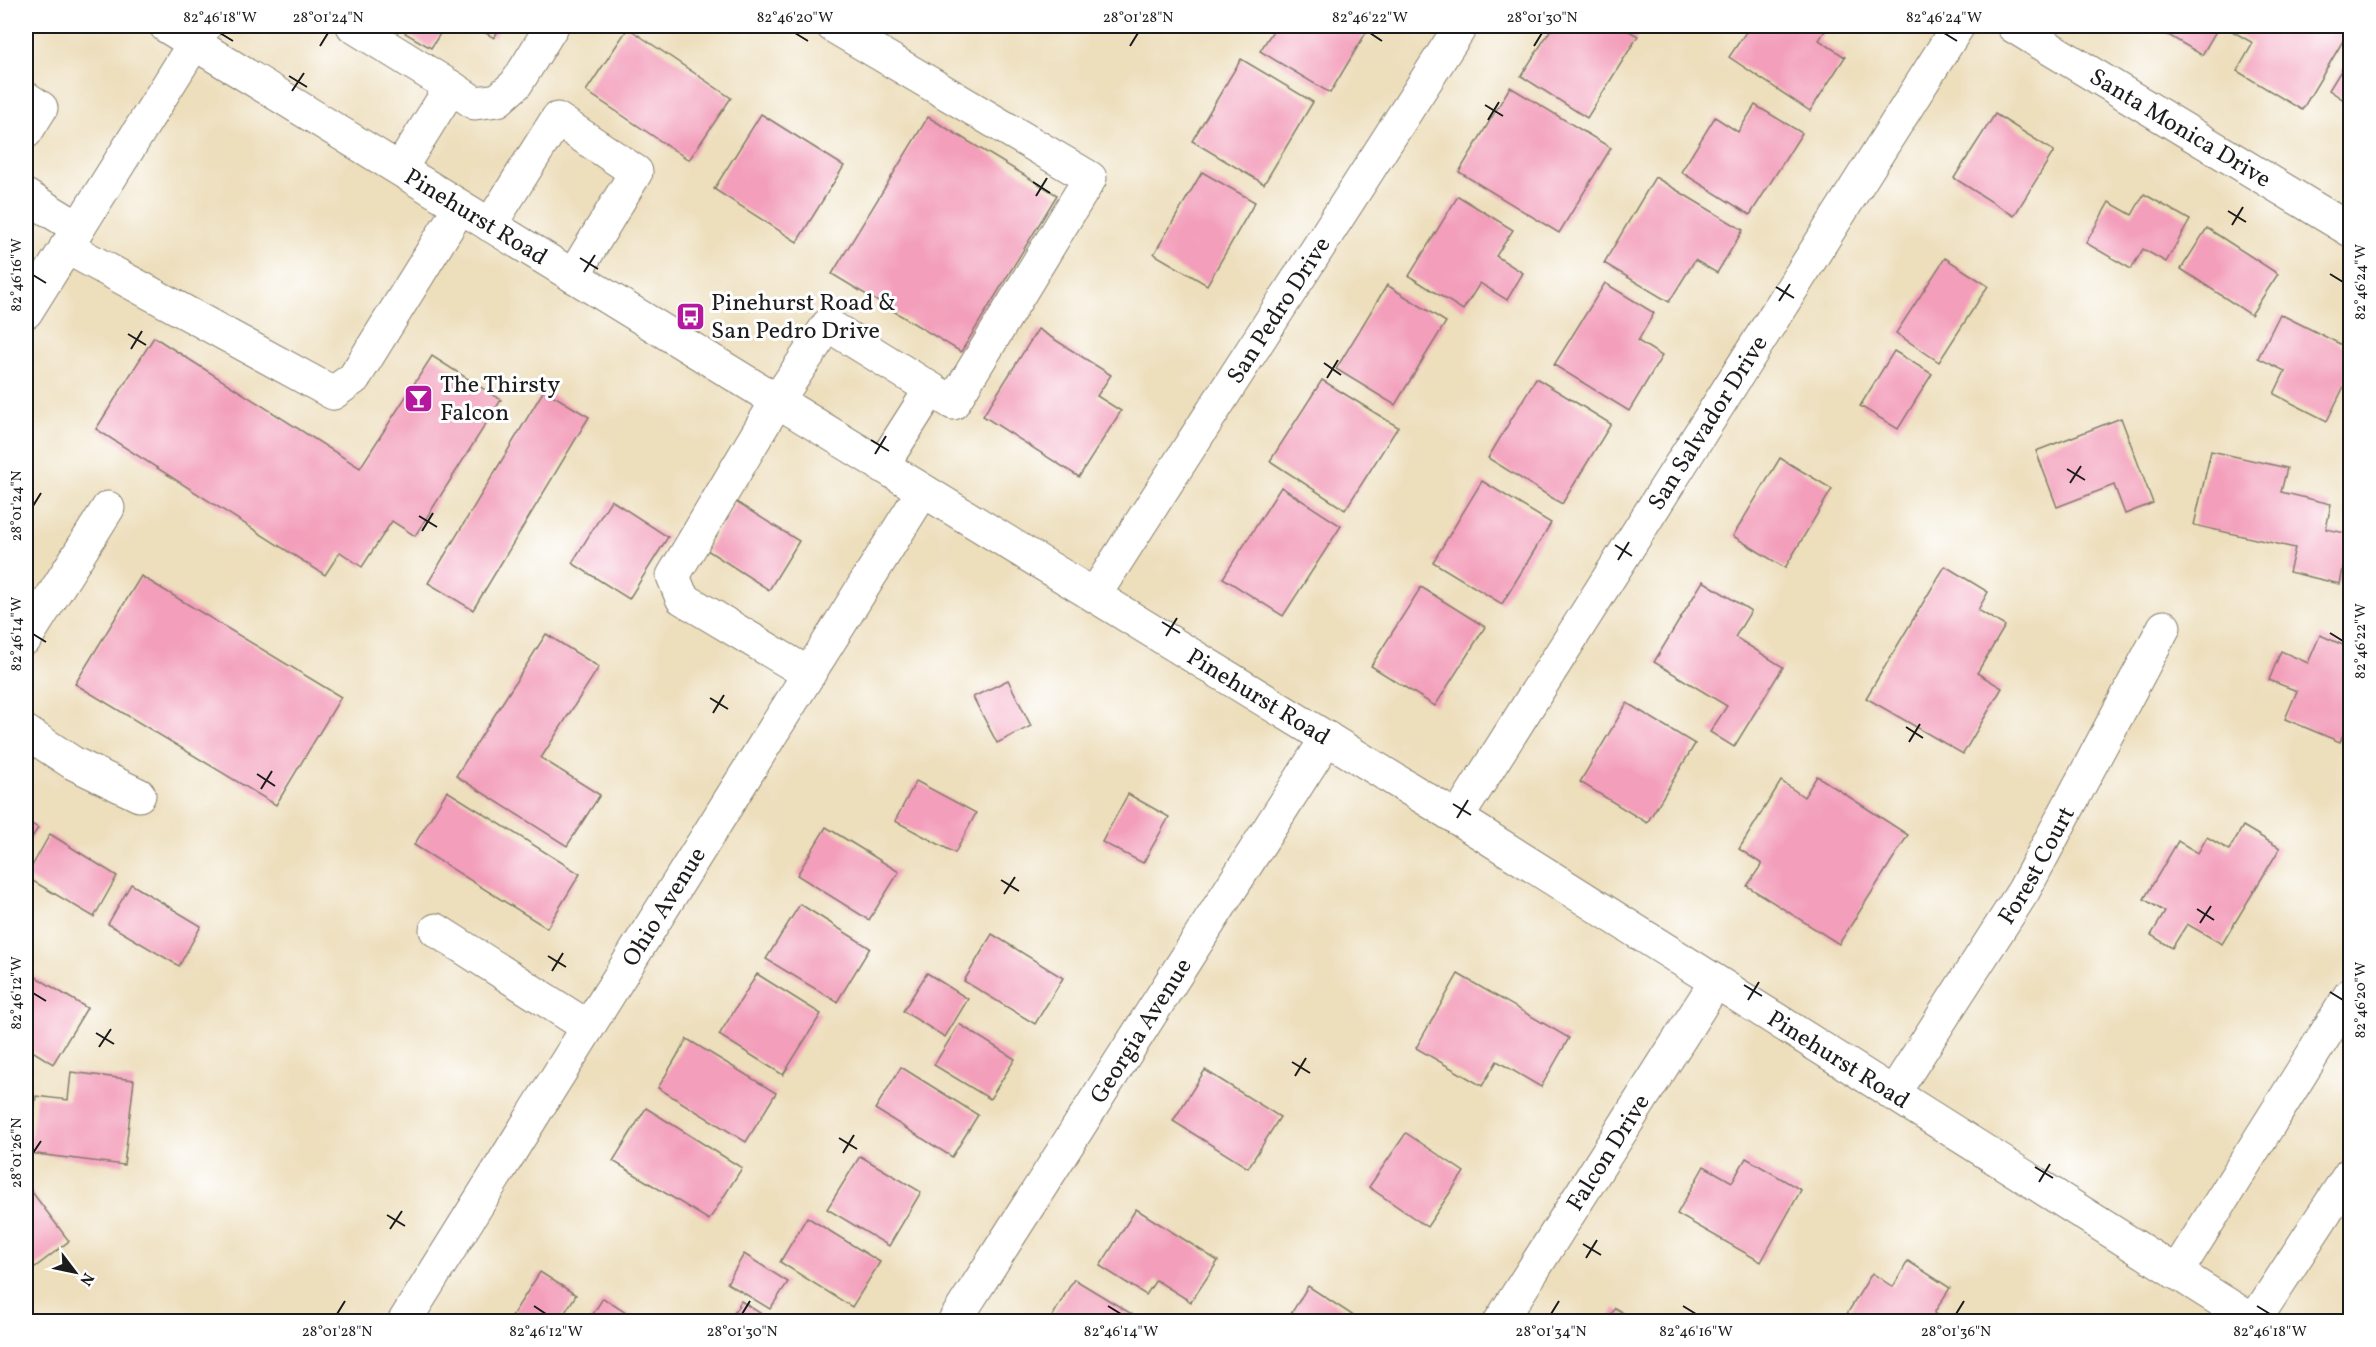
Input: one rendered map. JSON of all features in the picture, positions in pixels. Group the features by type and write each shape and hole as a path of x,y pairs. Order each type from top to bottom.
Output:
{"street":[{"name":"Pinehurst Road","path":"166,26 200,35 400,170 1457,818 1715,983 2254,1321"},
{"path":"353,26 475,104 498,100 516,84 552,26"},
{"path":"833,26 1090,178 942,396 882,466"},
{"name":"San Pedro Drive","path":"1095,594 1461,26"},
{"name":"San Salvador Drive","path":"1457,818 1958,26"},
{"name":"Santa Monica Drive","path":"2013,26 2350,230"},
{"path":"26,312 200,35"},
{"path":"400,170 451,87"},
{"path":"26,98 41,108 26,132"},
{"path":"490,225 557,119 636,172 573,276"},
{"path":"26,196 72,238 333,393 354,378 460,207"},
{"path":"809,674 682,598 673,576 777,401 828,325 942,396"},
{"name":"Ohio Avenue","path":"404,1322 923,491"},
{"path":"26,638 108,508"},
{"name":"Forest Court","path":"1893,1094 2024,890 2164,627"},
{"path":"26,732 73,763 140,795"},
{"name":"Georgia Avenue","path":"954,1322 1327,738"},
{"path":"436,930 588,1027"},
{"name":"Falcon Drive","path":"1500,1322 1715,983"},
{"path":"2176,1273 2350,995"},
{"path":"2254,1321 2350,1174"}],"building":[{"path":"409,26 445,26 431,48 405,33"},
{"path":"474,26 501,26 494,38"},
{"path":"1276,26 1370,26 1330,93 1260,51"},
{"path":"1553,26 1620,26 1638,36 1587,118 1521,76"},
{"path":"1750,26 1828,26 1819,40 1845,57 1810,111 1729,57"},
{"path":"2153,26 2219,26 2202,55"},
{"path":"2235,26 2350,26 2350,29 2302,110 2237,71 2253,43 2232,31"},
{"path":"628,28 731,98 689,160 586,91"},
{"path":"2350,56 2350,104 2329,90"},
{"path":"1241,59 1313,102 1264,184 1192,141"},
{"path":"1510,87 1611,148 1559,233 1459,172"},
{"path":"1755,105 1802,133 1750,215 1681,172 1715,117 1738,132"},
{"path":"761,114 844,166 797,242 714,189"},
{"path":"1995,114 2054,151 2014,216 1954,178"},
{"path":"928,117 1057,195 961,352 832,274"},
{"path":"1202,172 1255,202 1207,285 1154,254"},
{"path":"1655,177 1743,230 1717,273 1695,260 1669,302 1604,263"},
{"path":"2144,194 2190,220 2166,262 2143,249 2131,269 2086,243 2109,202 2132,215"},
{"path":"1458,196 1513,230 1496,256 1523,273 1507,300 1480,283 1463,310 1409,276"},
{"path":"2207,228 2278,274 2251,315 2181,269"},
{"path":"1945,258 1988,286 1939,362 1896,333"},
{"path":"1605,283 1654,313 1638,341 1662,356 1629,411 1554,365"},
{"path":"1387,285 1446,322 1395,405 1336,369"},
{"path":"2280,314 2350,349 2350,374 2327,421 2274,394 2285,371 2258,358"},
{"path":"1038,329 1111,375 1097,396 1121,411 1079,477 983,416"},
{"path":"154,337 360,468 432,356 501,400 415,536 392,521 362,567 340,552 325,575 96,429"},
{"path":"1894,351 1932,374 1898,429 1860,406"},
{"path":"1536,378 1611,424 1562,504 1488,458"},
{"path":"1322,380 1398,427 1345,510 1270,461"},
{"path":"544,390 589,417 473,610 428,583"},
{"path":"2121,418 2153,503 2125,514 2114,485 2057,507 2036,451"},
{"path":"2211,451 2287,468 2281,492 2331,504 2326,529 2350,534 2340,584 2289,572 2295,548 2194,525"},
{"path":"1780,458 1832,489 1785,568 1733,536"},
{"path":"1482,481 1551,523 1502,604 1433,562"},
{"path":"1281,487 1341,526 1283,616 1223,578"},
{"path":"611,500 668,537 629,599 572,563"},
{"path":"736,502 799,541 769,590 707,550"},
{"path":"1945,566 1988,592 1978,610 2005,626 1977,673 2002,688 1963,754 1866,698"},
{"path":"141,576 341,697 276,805 75,684"},
{"path":"1703,581 1751,611 1735,637 1783,667 1734,747 1710,732 1727,706 1654,662"},
{"path":"1421,587 1485,627 1435,706 1371,666"},
{"path":"546,634 599,667 541,758 600,795 567,846 456,776"},
{"path":"2320,635 2350,648 2350,718 2340,742 2285,719 2297,691 2269,680 2281,651 2308,663"},
{"path":"1008,680 1031,726 997,743 973,697"},
{"path":"1627,703 1695,744 1647,823 1580,782"},
{"path":"1817,776 1908,835 1839,944 1747,886 1762,864 1739,849 1781,781 1804,797"},
{"path":"916,781 976,813 955,853 895,821"},
{"path":"447,791 580,874 547,928 414,845"},
{"path":"1128,794 1169,817 1143,863 1102,842"},
{"path":"26,820 38,828 26,847"},
{"path":"2243,826 2280,848 2222,944 2187,924 2172,948 2151,935 2165,912 2144,899 2178,841 2198,853 2207,837 2229,850"},
{"path":"826,827 899,872 869,920 797,875"},
{"path":"50,834 117,876 94,917 26,877"},
{"path":"131,884 201,926 179,966 108,924"},
{"path":"800,904 870,948 837,1002 766,959"},
{"path":"992,934 1063,978 1035,1024 964,981"},
{"path":"26,971 87,1008 53,1064 26,1047"},
{"path":"927,973 968,999 945,1037 903,1011"},
{"path":"757,974 821,1014 783,1075 719,1035"},
{"path":"1458,974 1569,1038 1541,1087 1497,1061 1482,1086 1416,1048"},
{"path":"959,1024 1015,1059 990,1099 934,1065"},
{"path":"687,1039 776,1093 746,1142 658,1088"},
{"path":"901,1067 978,1115 952,1157 875,1109"},
{"path":"1205,1070 1280,1117 1248,1168 1173,1121"},
{"path":"71,1072 134,1080 124,1165 29,1153 36,1096 68,1100"},
{"path":"646,1108 742,1168 709,1220 613,1161"},
{"path":"1406,1133 1464,1172 1427,1227 1369,1187"},
{"path":"860,1156 921,1192 889,1246 827,1209"},
{"path":"1746,1158 1801,1190 1761,1262 1677,1214 1704,1166 1732,1182"},
{"path":"26,1184 69,1241 26,1274"},
{"path":"1136,1209 1218,1261 1191,1302 1156,1280 1146,1295 1100,1266"},
{"path":"807,1217 880,1262 852,1307 780,1262"},
{"path":"744,1254 788,1282 770,1309 727,1283"},
{"path":"1908,1261 1950,1288 1934,1313 1947,1322 1842,1322 1872,1273 1893,1287"},
{"path":"540,1272 576,1295 559,1322 508,1322"},
{"path":"1074,1279 1140,1319 1139,1322 1049,1322"},
{"path":"1308,1286 1363,1322 1286,1322"},
{"path":"603,1298 640,1322 588,1322"},
{"path":"741,1301 774,1322 729,1322"},
{"path":"1615,1308 1638,1322 1607,1322"}],"place":[{"name":"Pinehurst Road & San Pedro Drive","path":"690,316"},
{"name":"The Thirsty Falcon","path":"419,398"}]}
